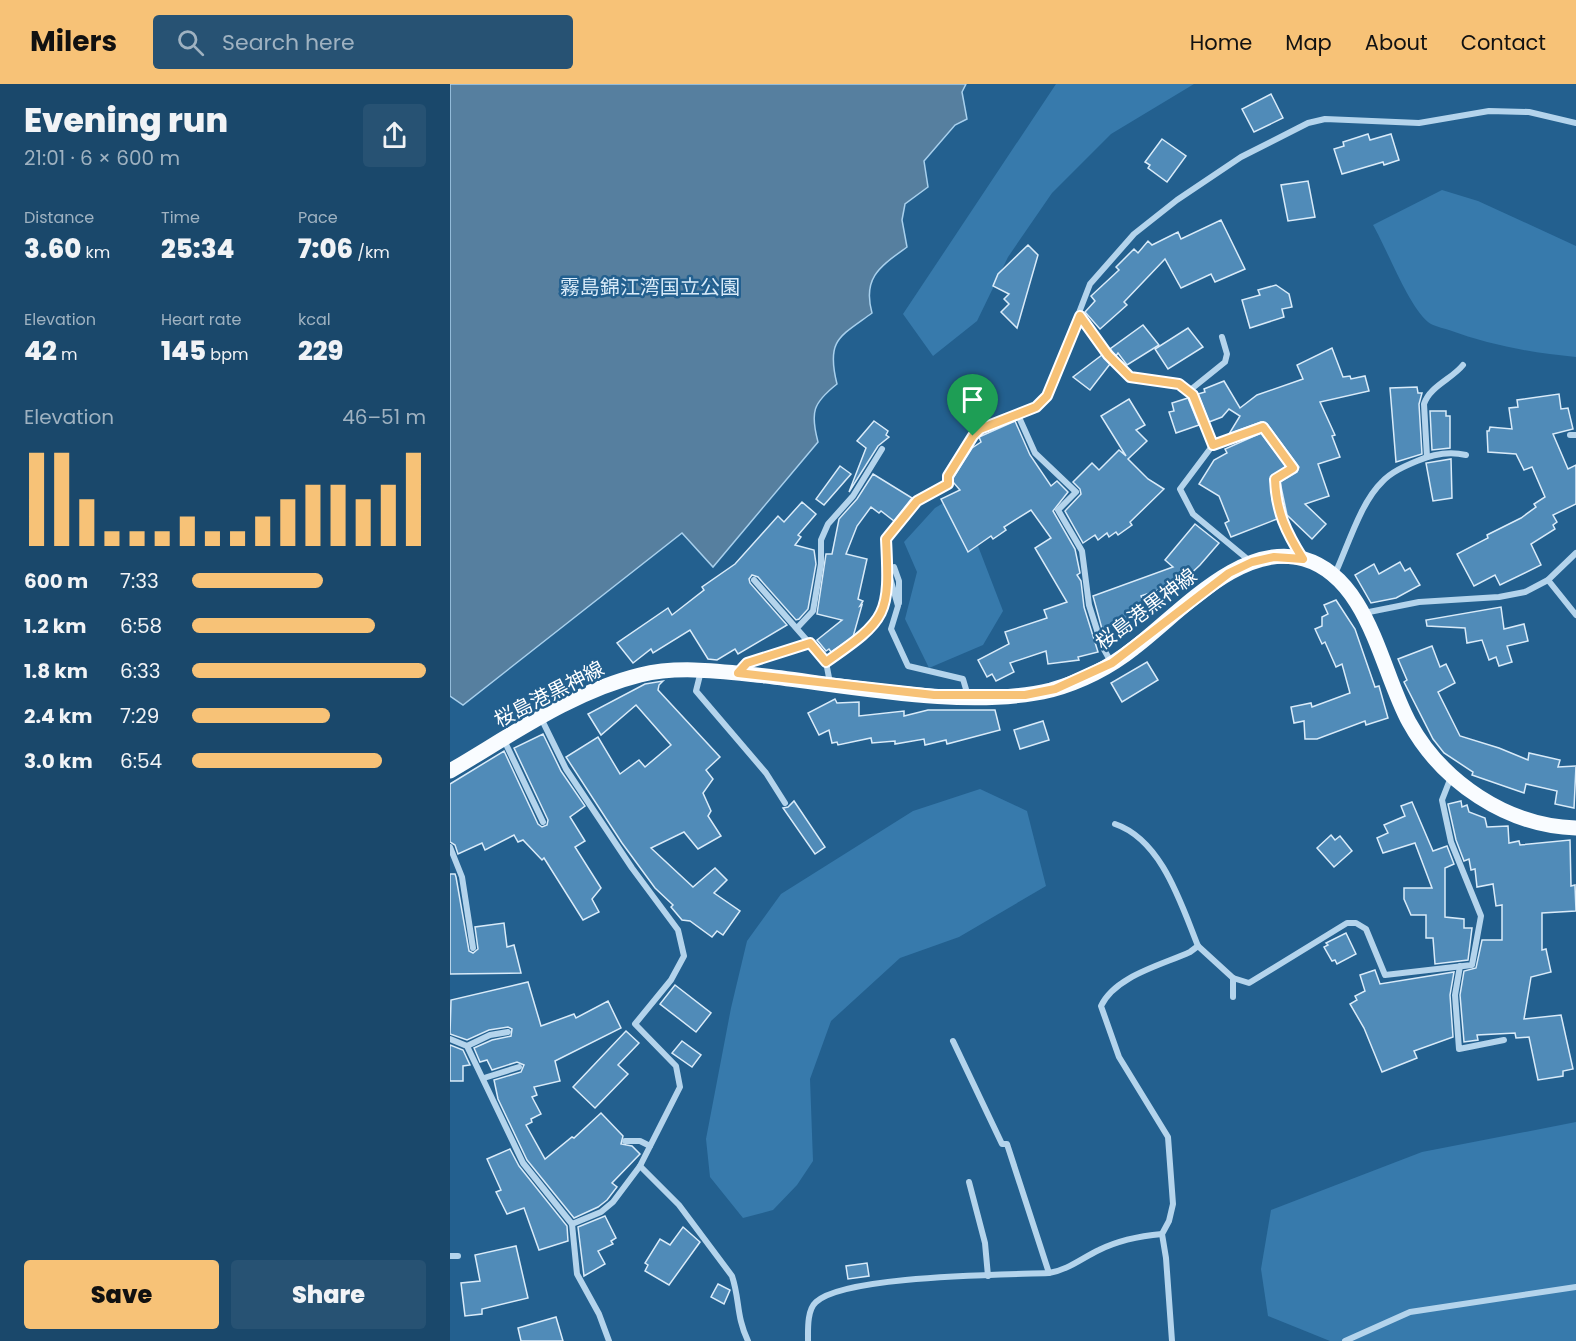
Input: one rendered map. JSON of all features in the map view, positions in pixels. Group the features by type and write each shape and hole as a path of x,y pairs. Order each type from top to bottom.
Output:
{"main road":[{"name":"桜島港黒神線","path":"450,771 583,696 641,674 701,670 969,696 1025,695 1055,689 1112,663 1206,588 1252,562 1274,557 1303,559 1334,577 1352,596 1364,613 1408,720 1430,755 1451,776 1506,812 1537,823 1576,828"}],"street":[{"path":"969,696 963,679 908,666 891,628 898,606 886,539 917,501 948,484 948,476 973,436 980,429 1036,407 1047,396 1080,316 1090,284 1134,234 1240,157 1308,123 1325,119 1419,123 1489,111 1529,112 1576,123"},
{"path":"1080,316 1108,355 1130,377 1179,384 1193,395 1213,445"},
{"path":"1189,392 1225,362 1227,354 1222,337"},
{"path":"1426,457 1424,404 1426,398 1454,377 1463,365"},
{"path":"1018,414 1035,453 1076,492 1058,510 1082,551 1089,605 1102,646 1112,663"},
{"path":"1252,562 1193,514 1180,489 1213,445 1263,427 1281,448 1293,468 1275,479 1275,502 1288,536 1303,559"},
{"path":"797,628 813,611 821,564 822,540 828,524 854,496 882,449"},
{"path":"1334,577 1368,501 1381,482 1401,468 1426,457 1453,452 1466,455"},
{"path":"1364,613 1419,602 1499,597 1525,592 1548,580 1576,553"},
{"path":"826,662 880,619 885,605 891,567"},
{"path":"754,580 826,662 831,684"},
{"path":"1548,580 1576,615"},
{"path":"738,673 747,663 810,643"},
{"path":"701,670 696,691 766,773 785,803"},
{"path":"541,718 566,769 632,868 678,930 684,956 671,980 635,1024 676,1066 680,1087 640,1166 614,1202 601,1212 572,1224"},
{"path":"504,740 543,822"},
{"path":"1115,824 1131,829 1162,867 1177,893 1198,946 1233,978 1249,982 1257,980 1317,938 1347,922 1356,923 1366,929 1385,975 1472,965 1481,916 1451,842 1442,800 1451,776"},
{"path":"450,848 462,877 473,948"},
{"path":"1172,1341 1162,1234 1170,1221 1173,1204 1168,1137 1119,1057 1101,1006 1106,995 1123,982 1190,952 1198,946"},
{"path":"1460,966 1455,995 1460,1049 1504,1040"},
{"path":"1233,978 1233,998"},
{"path":"467,1046 490,1035 508,1032"},
{"path":"450,1039 467,1046 523,1163 572,1224 577,1274 599,1314 609,1341"},
{"path":"953,1041 1002,1144 1007,1144 1049,1274"},
{"path":"484,1078 519,1067"},
{"path":"625,1141 640,1140 650,1146"},
{"path":"640,1166 679,1205 732,1276 736,1290 739,1323 748,1341"},
{"path":"969,1182 985,1243 988,1276"},
{"path":"808,1341 810,1311 817,1301 840,1291 873,1285 988,1276 1049,1274 1071,1267 1099,1249 1135,1236 1162,1234"},
{"path":"450,1256 458,1256"},
{"path":"1345,1341 1410,1312 1576,1287"}],"shaded area":[{"name":"霧島錦江湾国立公園","path":"450,84 966,84 962,92 967,119 955,125 924,161 928,187 905,204 902,220 907,247 889,260 872,281 870,301 872,313 838,341 833,358 837,384 818,403 814,415 818,442 713,567 682,533 463,705 450,696"},
{"path":"1056,84 1194,84 1111,134 1052,193 1008,257 977,321 933,356 903,314"},
{"path":"1442,190 1478,201 1576,246 1576,357 1527,351 1480,340 1433,325 1420,314 1373,225"},
{"path":"958,494 1003,611 983,645 929,668 905,619 917,572 904,542 935,508"},
{"path":"980,789 1027,811 1046,886 959,937 900,958 831,1021 810,1079 813,1161 797,1185 773,1210 743,1218 710,1177 706,1139 731,1008 747,941 781,894 913,811"},
{"path":"1576,1122 1576,1341 1330,1341 1268,1316 1261,1269 1271,1210 1422,1152"}],"building":[{"path":"1271,94 1283,118 1254,132 1242,109"},
{"path":"1368,134 1370,140 1391,134 1399,160 1384,165 1383,162 1342,174 1334,149 1344,146 1343,142"},
{"path":"1162,139 1186,156 1167,182 1148,168 1150,165 1145,162"},
{"path":"1308,181 1315,217 1288,221 1281,185"},
{"path":"1221,220 1245,269 1215,282 1211,274 1181,288 1165,259 1124,302 1127,305 1100,329 1085,312 1095,301 1091,296 1119,270 1116,267 1134,249 1138,253 1148,241 1152,245 1178,232 1181,239"},
{"path":"1028,245 1038,255 1017,328 1001,312 1009,304 1004,299 1009,294 993,286 998,274"},
{"path":"1276,285 1289,294 1292,307 1282,309 1284,317 1250,328 1242,300 1260,295 1258,290"},
{"path":"1143,325 1159,345 1127,365 1118,353 1116,356 1110,349"},
{"path":"1188,328 1203,347 1168,369 1155,349"},
{"path":"1332,348 1343,377 1350,376 1351,379 1365,376 1369,391 1320,402 1335,435 1332,436 1340,457 1318,464 1329,496 1305,504 1326,524 1312,539 1287,515 1280,482 1297,472 1299,467 1267,424 1261,422 1229,434 1240,416 1229,409 1222,417 1209,422 1198,394 1224,381 1240,408 1257,395 1303,379 1297,365"},
{"path":"1102,355 1110,364 1090,390 1073,377"},
{"path":"1417,387 1418,393 1422,393 1419,404 1422,454 1396,462 1390,388"},
{"path":"1559,394 1561,409 1568,408 1573,429 1553,434 1568,469 1576,465 1576,504 1553,515 1557,522 1553,525 1555,529 1531,544 1541,565 1500,585 1495,575 1474,586 1457,554 1488,538 1487,535 1521,518 1536,507 1534,504 1545,497 1532,467 1524,470 1516,454 1488,452 1487,431 1490,427 1512,429 1509,408 1518,407 1517,400"},
{"path":"1188,398 1199,425 1176,433 1169,412 1174,411 1172,403"},
{"path":"1129,399 1145,425 1136,430 1147,441 1128,459 1148,479 1164,489 1130,522 1132,525 1118,535 1116,532 1109,537 1107,533 1098,540 1095,535 1083,543 1065,511 1081,494 1080,489 1073,482 1092,463 1099,470 1119,450 1126,456 1101,416"},
{"path":"1430,411 1446,411 1446,416 1450,416 1450,448 1432,450"},
{"path":"874,421 888,431 886,435 889,437 878,446 849,492 866,448 857,441"},
{"path":"1015,421 1030,455 1051,486 1057,481 1068,492 1053,511 1075,549 1080,573 1077,575 1081,581 1084,607 1098,652 1078,657 1079,660 1048,664 1046,651 1010,663 1014,672 996,681 992,674 987,677 978,660 1009,644 1005,632 1047,618 1044,610 1067,602 1035,548 1051,538 1031,510 1004,527 1006,530 993,539 991,536 968,552 941,499 960,490 953,482 953,478 972,448 981,442 979,437"},
{"path":"1261,433 1286,466 1270,479 1277,519 1231,537 1225,523 1229,521 1219,496 1199,484 1214,460 1227,453 1225,449"},
{"path":"1451,459 1452,498 1433,501 1426,463"},
{"path":"840,466 851,474 824,505 816,499"},
{"path":"873,474 912,498 894,521 871,507 857,526 846,554 867,559 858,599 863,601 853,637 831,652 829,649 826,651 817,640 842,620 817,614 826,554 832,554 839,519 857,499"},
{"path":"802,502 816,514 798,535 801,537 795,545 814,550 816,564 808,609 799,619 796,620 758,577 752,575 749,579 750,583 787,625 738,654 735,649 717,660 708,659 690,630 653,653 651,649 633,663 617,643 668,608 672,615 704,590 702,587 735,564 778,516 784,522"},
{"path":"1195,524 1219,543 1200,565 1170,593 1164,588 1141,596 1146,609 1132,614 1134,618 1102,629 1093,596 1173,567 1165,560"},
{"path":"1400,562 1405,571 1410,568 1420,585 1396,598 1371,603 1355,575 1374,564 1379,574"},
{"path":"1336,600 1355,629 1375,687 1379,686 1388,718 1366,725 1365,721 1317,739 1305,739 1304,721 1294,723 1291,707 1311,703 1312,707 1350,693 1342,664 1336,667 1325,642 1322,644 1315,629 1322,626 1322,617 1328,614 1324,605"},
{"path":"1501,607 1504,629 1524,624 1528,641 1507,646 1512,662 1499,666 1496,657 1489,660 1482,640 1467,643 1465,628 1427,626 1426,620"},
{"path":"1432,646 1440,667 1446,664 1455,683 1438,692 1460,736 1528,760 1529,753 1560,760 1558,767 1576,766 1574,808 1555,804 1557,791 1526,784 1524,793 1472,775 1473,772 1444,753 1433,739 1404,682 1407,680 1398,659"},
{"path":"1147,662 1158,680 1122,702 1111,683"},
{"path":"663,681 658,690 720,757 706,770 713,779 703,793 711,811 708,816 721,836 698,849 684,832 651,848 693,887 715,868 727,880 714,893 740,911 723,935 717,931 712,937 690,921 682,920 671,907 673,905 655,888 622,843 566,757 598,737 620,774 639,760 645,767 671,745 636,705 601,735 588,714 645,684"},
{"path":"835,699 837,703 859,702 859,716 904,711 904,716 928,710 995,710 1000,730 947,744 946,740 925,745 924,739 895,744 895,741 872,743 871,738 838,745 837,742 832,743 829,730 819,735 808,713"},
{"path":"1043,721 1049,740 1020,749 1014,730"},
{"path":"543,734 561,771 585,806 570,817 585,841 575,847 601,888 592,899 599,912 583,920 544,858 542,860 523,840 518,842 514,835 485,850 482,843 458,854 455,845 450,842 450,784 504,751 538,824 542,827 547,825 548,820 514,748"},
{"path":"794,801 825,847 815,854 783,808 788,807"},
{"path":"1461,801 1462,807 1467,805 1469,812 1485,818 1487,827 1508,826 1509,843 1519,841 1520,845 1570,840 1571,886 1575,885 1576,911 1542,913 1542,950 1546,949 1551,972 1531,977 1524,1019 1561,1015 1573,1069 1563,1071 1563,1076 1538,1080 1529,1037 1516,1038 1515,1033 1477,1035 1478,1040 1464,1042 1460,995 1464,971 1476,968 1482,940 1502,940 1502,905 1496,906 1493,884 1477,887 1475,869 1471,870 1469,859 1464,861 1456,840 1448,804"},
{"path":"1412,802 1433,851 1447,846 1454,864 1445,868 1445,917 1464,919 1464,928 1472,928 1468,960 1435,964 1433,938 1426,938 1426,915 1411,915 1404,899 1404,888 1432,888 1415,843 1383,853 1377,838 1388,833 1384,825 1405,816 1401,806"},
{"path":"1331,835 1335,840 1340,836 1352,851 1334,867 1317,848"},
{"path":"450,874 455,874 456,877 469,951 473,953 478,949 475,927 504,923 507,947 514,945 521,973 450,974"},
{"path":"1346,933 1356,954 1337,964 1335,960 1332,961 1324,947 1328,945 1326,943"},
{"path":"1375,970 1380,984 1454,972 1450,995 1453,1037 1414,1051 1417,1058 1382,1072 1364,1028 1350,1004 1357,1000 1355,996 1365,991 1360,975"},
{"path":"528,982 541,1026 574,1014 576,1018 608,1001 621,1028 555,1061 560,1081 534,1087 537,1095 532,1097 541,1114 531,1119 532,1122 526,1125 545,1159 572,1137 574,1138 601,1113 623,1136 621,1144 632,1146 640,1154 612,1183 617,1187 607,1200 598,1207 574,1218 527,1160 498,1099 494,1080 521,1072 524,1065 517,1062 492,1070 487,1060 480,1062 474,1048 492,1040 511,1036 512,1029 508,1027 489,1030 467,1040 450,1034 451,1000"},
{"path":"675,985 711,1013 696,1032 660,1004"},
{"path":"626,1031 639,1043 618,1065 628,1074 595,1108 573,1087"},
{"path":"682,1041 701,1055 692,1067 672,1053"},
{"path":"450,1045 463,1050 470,1065 463,1066 463,1081 450,1081"},
{"path":"510,1149 519,1166 567,1226 568,1241 539,1250 524,1208 507,1214 496,1192 501,1190 487,1159"},
{"path":"605,1216 616,1238 611,1241 613,1244 598,1251 605,1264 584,1276 578,1227"},
{"path":"683,1227 700,1242 669,1285 645,1271 648,1265 645,1263 660,1239 670,1245"},
{"path":"516,1246 528,1298 482,1309 482,1314 465,1316 461,1283 480,1281 475,1255"},
{"path":"867,1263 869,1276 848,1279 846,1266"},
{"path":"718,1284 730,1290 724,1304 711,1297"},
{"path":"556,1317 563,1341 521,1341 518,1328"}],"route":[{"path":"1080,316 1108,355 1130,377 1179,384 1193,395 1213,445 1263,427 1281,448 1293,468 1275,479 1275,502 1288,536 1303,559 1274,557 1252,562 1229,573 1206,588 1132,650 1112,663 1055,689 1025,695 996,697 934,695 738,673 747,663 810,643 826,662 866,633 880,619 887,588 886,539 917,501 948,484 948,476 973,436 980,429 1036,407 1047,396 1080,316"}]}
